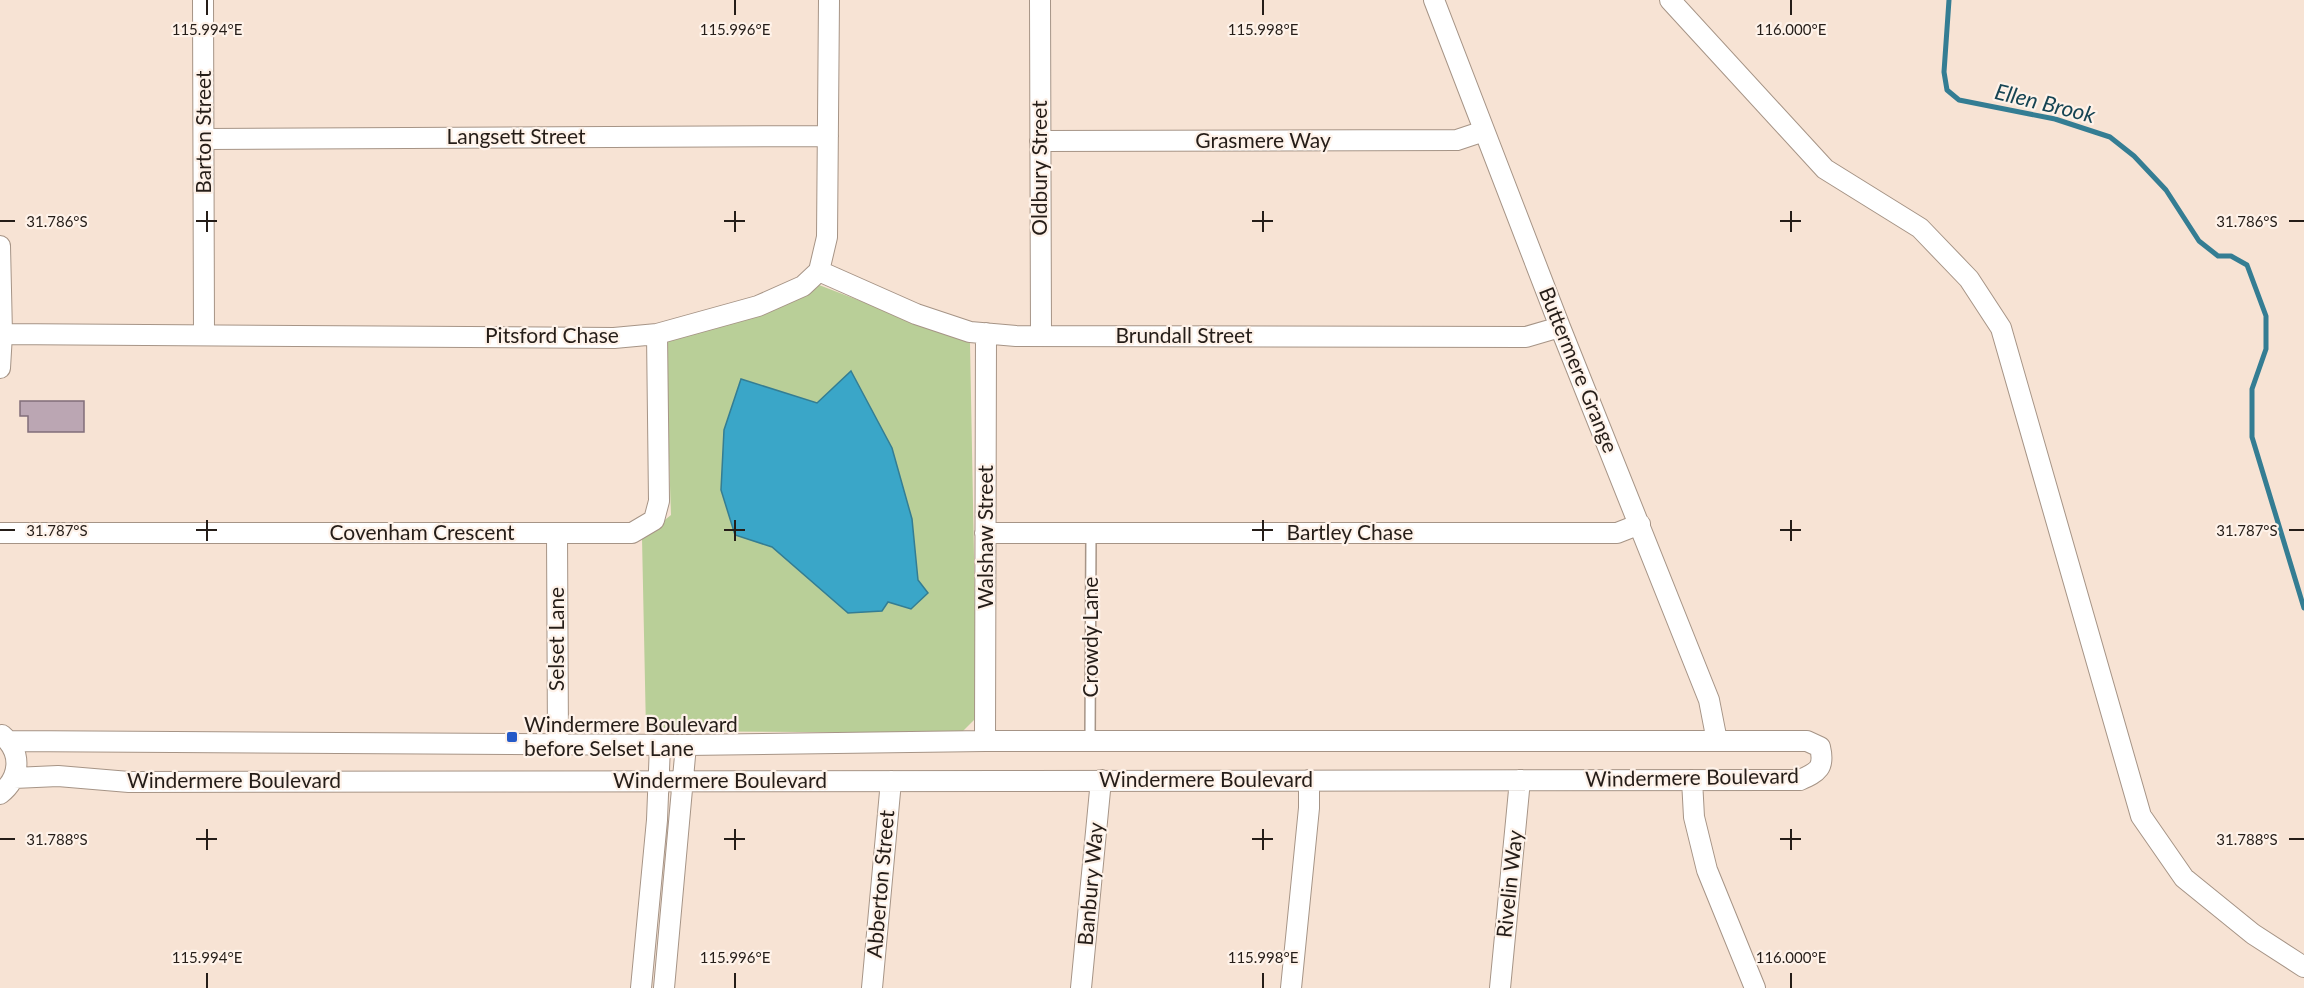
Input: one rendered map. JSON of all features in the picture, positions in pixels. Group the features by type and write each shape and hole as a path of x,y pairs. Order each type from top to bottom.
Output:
{"street":[{"name":"Barton Street","path":"203,0 204,335"},
{"path":"819,270 827,237 829,0"},
{"name":"Oldbury Street","path":"1040,0 1041,336"},
{"name":"Buttermere Grange","path":"1434,0 1560,327 1710,700 1717,741"},
{"path":"1670,0 1825,169 1920,228 1970,279 2001,328 2141,816 2184,878 2253,934 2304,966"},
{"name":"Grasmere Way","path":"1040,141 1457,140 1484,131"},
{"name":"Langsett Street","path":"205,139 828,136"},
{"path":"0,246 0,368"},
{"name":"Brundall Street","path":"819,270 916,314 970,332 1041,336 1526,337 1560,327"},
{"name":"Pitsford Chase","path":"1,334 614,338 657,334 759,306 803,286 819,270"},
{"name":"Walshaw Street","path":"985,741 986,333"},
{"name":"Covenham Crescent","path":"0,533 632,534 654,520 659,501 657,334"},
{"name":"Bartley Chase","path":"986,533 1617,533 1640,524"},
{"name":"Selset Lane","path":"557,534 558,745"},
{"path":"0,795 14,778 17,766 15,752 2,735"},
{"name":"Windermere Boulevard","path":"2,735 660,746 985,741 1807,741 1820,747 1823,759 1817,772 1800,780 129,782 58,776 14,778"},
{"path":"641,988 657,820 660,746"},
{"path":"664,988 686,746"},
{"name":"Banbury Way","path":"1081,988 1101,780"},
{"path":"1291,988 1309,808 1309,780"},
{"name":"Rivelin Way","path":"1500,988 1520,780"},
{"path":"1692,780 1694,818 1707,870 1755,988"},
{"name":"Abberton Street","path":"872,988 891,781"}],"lane":[{"name":"Crowdy Lane","path":"1090,741 1091,532"}],"green space":[{"path":"819,285 970,343 977,717 961,733 646,731 642,538 671,515 665,339 773,310"}],"water":[{"path":"851,371 892,448 912,519 918,580 928,593 911,609 888,602 882,611 848,613 772,547 735,535 721,490 724,430 741,379 817,403"}],"building":[{"path":"20,401 84,401 84,432 28,432 28,416 20,416"}],"waterway":[{"name":"Ellen Brook","path":"1949,0 1944,72 1947,90 1959,100 2055,119 2110,137 2134,156 2166,190 2199,241 2218,256 2231,256 2247,265 2266,316 2266,349 2252,389 2252,437 2304,608"}],"place":[{"name":"Windermere Boulevard before Selset Lane","path":"512,737"}]}
